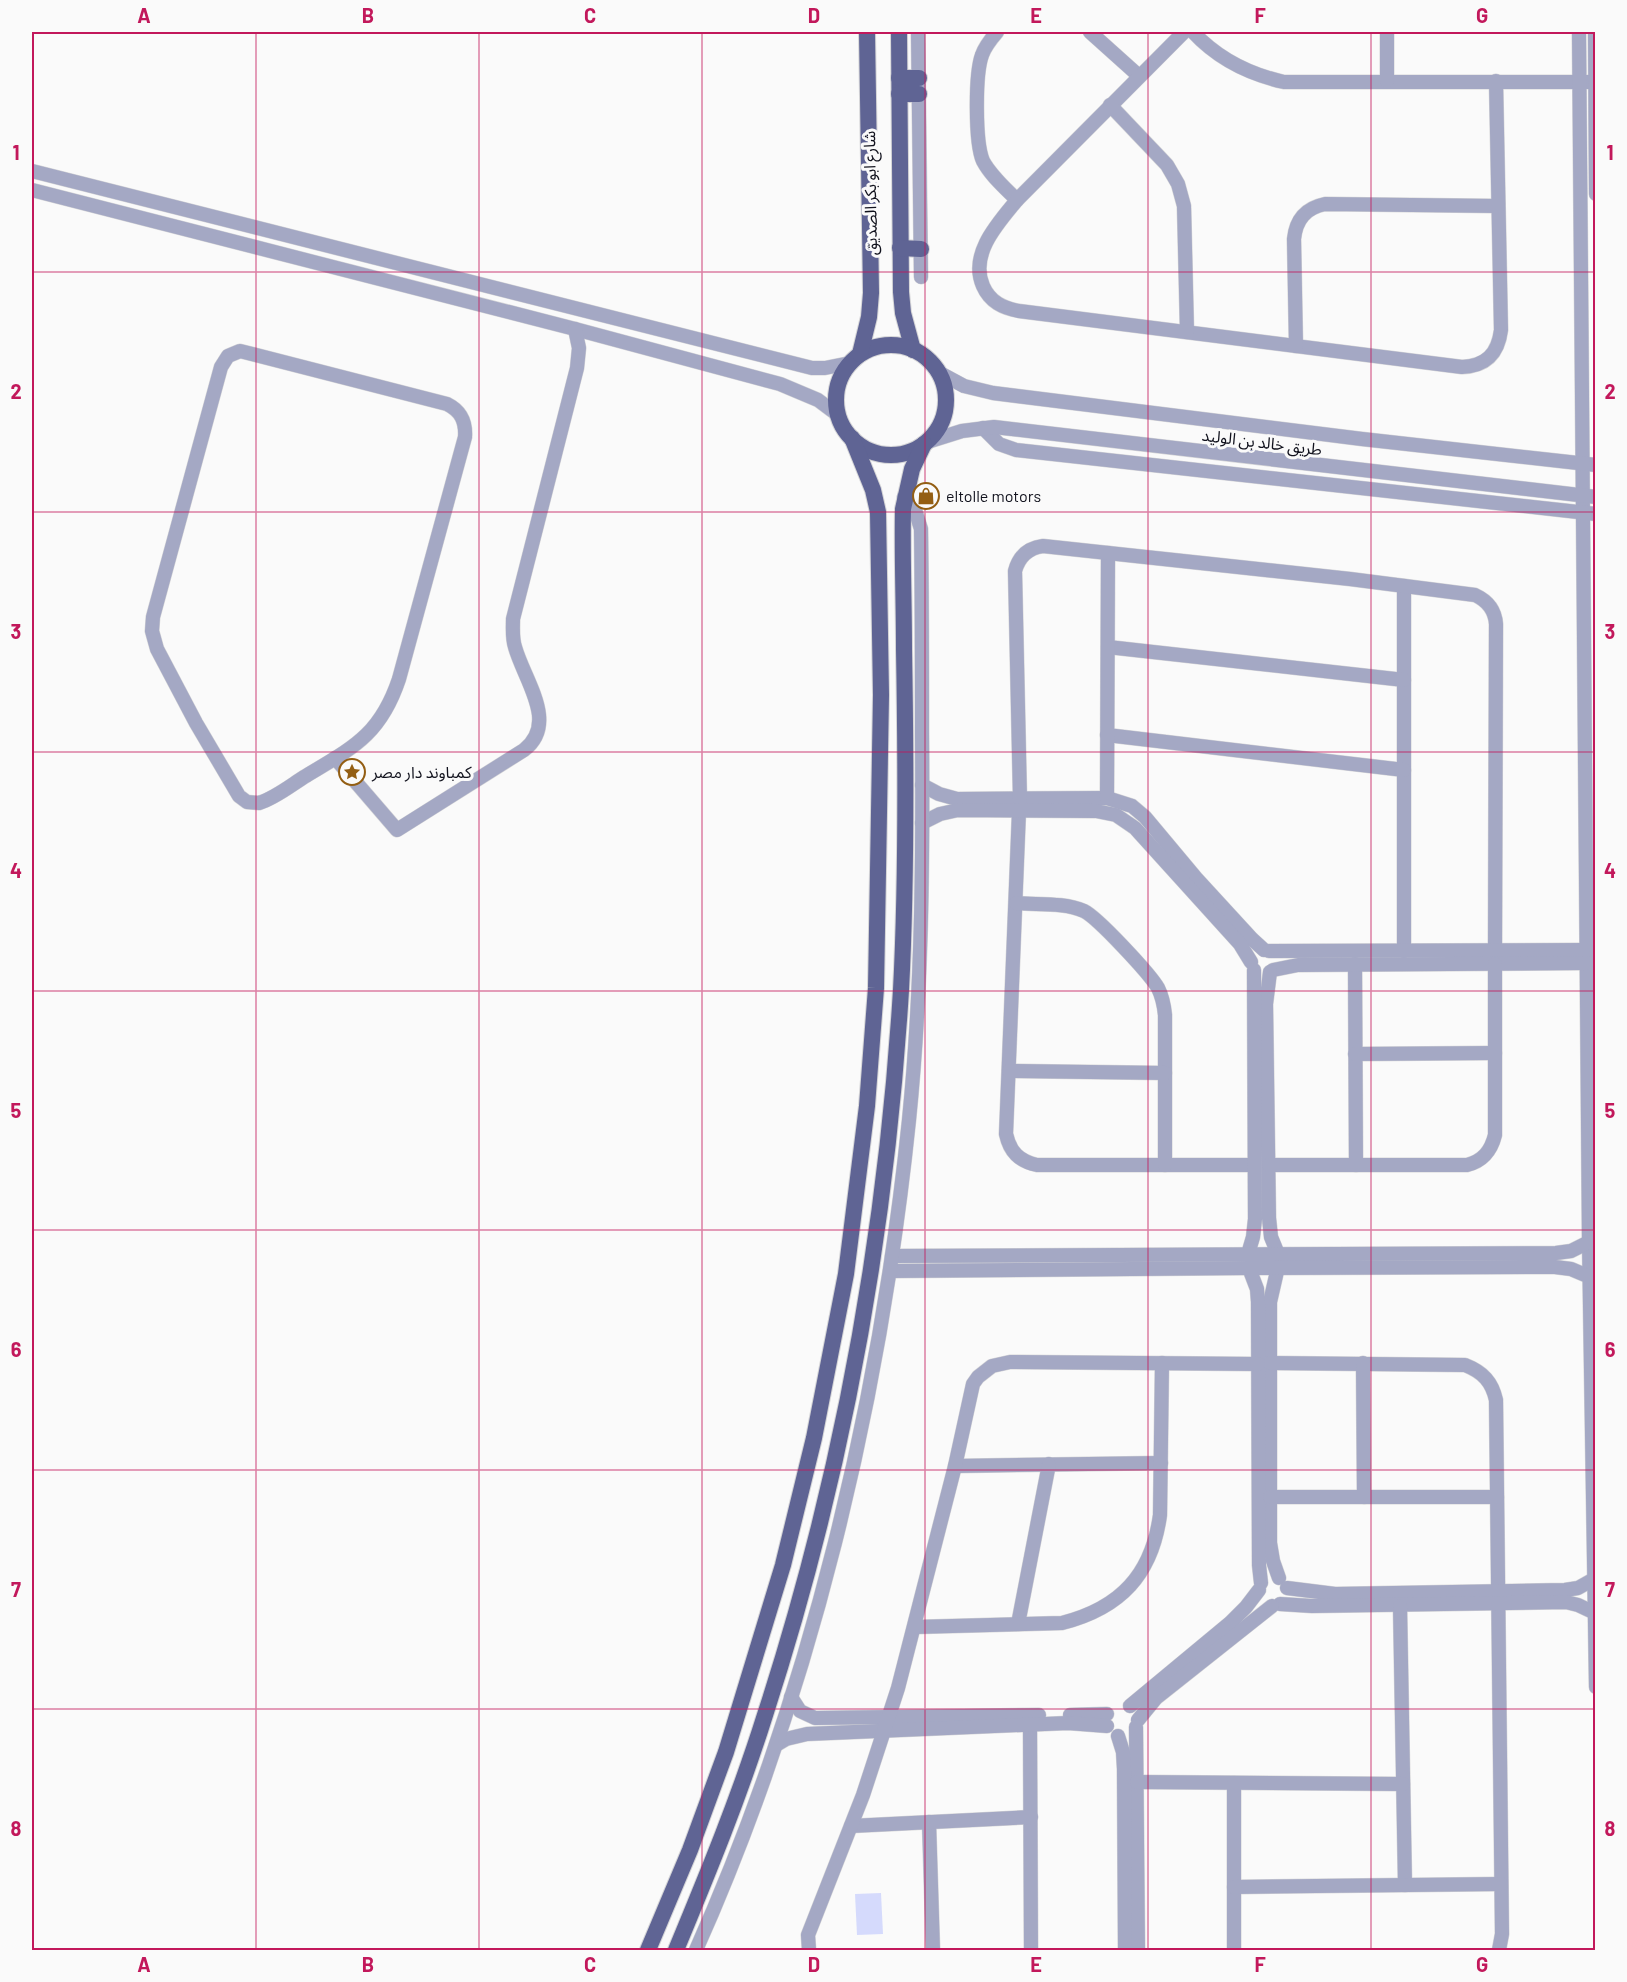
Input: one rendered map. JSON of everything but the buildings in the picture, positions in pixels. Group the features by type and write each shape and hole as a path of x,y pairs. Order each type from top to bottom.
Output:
{"main road":[{"name":"شارع ابو بكر الصديق","path":"855,359 867,329 871,292 867,32"},
{"name":"شارع ابو بكر الصديق","path":"899,32 900,248 903,313 913,350"},
{"path":"899,86 919,86"},
{"path":"870,161 884,166 899,161"},
{"path":"900,248 921,249"},
{"path":"676,1950 766,1714 807,1572 847,1401 875,1244 892,1110 901,987 904,880 904,497 912,469 926,442 937,430 946,402 944,386 938,372 932,363 913,350 886,345 873,348 855,359 839,382 836,393 838,415 852,438 862,447 887,454 907,452 926,442"},
{"path":"648,1950 690,1850 741,1707 783,1565 814,1438 847,1266 867,1106 876,988 881,695 878,523 873,490 852,438"},
{"path":"822,1397 834,1405 847,1401"},
{"path":"814,1438 827,1434 832,1436 838,1444"}],"street":[{"path":"918,32 921,277"},
{"path":"997,32 988,41 979,66 979,149 988,169 1017,200"},
{"path":"1090,32 1140,76"},
{"path":"1184,32 1017,200 998,223 988,240 979,266 980,279 985,292 994,302 1006,309 1019,311 1462,367 1485,362 1500,342 1501,330 1496,81"},
{"path":"1193,32 1215,53 1231,63 1265,78 1284,82 1595,81"},
{"path":"1387,32 1388,81"},
{"path":"1579,32 1592,462 1592,498 1589,514 1591,808 1587,957 1592,1151 1589,1242 1594,1374 1596,1688"},
{"path":"1595,32 1596,194"},
{"path":"1110,105 1167,165 1178,184 1184,206 1187,332"},
{"path":"32,171 812,368 831,367 855,359"},
{"path":"32,190 575,328 780,384 818,400 838,415"},
{"path":"1296,346 1294,239 1299,219 1306,212 1315,206 1325,204 1498,206"},
{"path":"335,758 397,830 524,750 536,738 539,730 539,713 515,647 513,619 577,368 579,348 575,328"},
{"path":"246,352 447,404 460,413 464,420 465,437 395,692 382,716 366,737 335,758 263,802 255,804 243,800 196,723 153,638 153,617 221,366 234,353 246,352"},
{"path":"780,384 786,362"},
{"name":"طريق خالد بن الوليد","path":"938,372 964,386 993,393 1592,462"},
{"path":"983,428 999,444 1016,450 1589,514"},
{"name":"طريق خالد بن الوليد","path":"926,442 962,431 994,428 1592,498"},
{"path":"696,1950 729,1870 776,1744 826,1576 861,1425 890,1271 909,1118 918,991 922,823 921,529 916,513 904,497"},
{"path":"1254,1165 1037,1165 1019,1158 1012,1152 1006,1134 1019,805 1015,578 1017,564 1027,551 1043,546 1475,594 1488,603 1495,616 1495,1135 1493,1143 1479,1161 1465,1165 1269,1165"},
{"path":"1107,798 1108,553"},
{"path":"1404,586 1404,951"},
{"path":"1108,647 1404,680"},
{"path":"1107,735 1404,770"},
{"path":"922,784 939,794 957,799 1102,812 1123,818 1135,828 1240,944 1252,966 1260,974 1292,965 1495,957 1587,957"},
{"path":"922,823 940,814 958,810 1019,805 1107,798 1132,806 1145,817 1251,939 1275,957 1266,1004 1270,1228 1278,1261 1269,1302 1264,1363 1259,1565 1261,1599 1276,1605 1400,1606 1572,1590 1594,1579"},
{"path":"1016,903 1070,907 1090,915 1103,925 1156,985 1165,1015 1165,1165"},
{"path":"791,1697 800,1711 815,1718 887,1724 1078,1723 1110,1725 1127,1736 1164,1692 1287,1596 1271,1552 1264,1363 1257,1296 1248,1261 1254,1228 1252,966 1254,953 1266,950 1404,951 1495,957"},
{"path":"1355,964 1356,1166"},
{"path":"1355,1054 1495,1053"},
{"path":"1009,1071 1165,1072"},
{"path":"1520,1260 1564,1252 1589,1242"},
{"path":"892,1256 1248,1261 1520,1260 1563,1267 1590,1277"},
{"path":"890,1271 1248,1261"},
{"path":"809,1950 808,1935 851,1826 887,1724 915,1627 973,1384 984,1370 1010,1362 1465,1365 1483,1374 1496,1400 1502,1934 1499,1950"},
{"path":"915,1627 1062,1623 1099,1611 1129,1587 1151,1555 1157,1536 1160,1515 1162,1363"},
{"path":"1363,1363 1364,1497"},
{"path":"955,1466 1161,1462"},
{"path":"1018,1624 1049,1464"},
{"path":"1270,1497 1497,1497"},
{"path":"1130,1706 1230,1623 1271,1577 1283,1583 1335,1594 1566,1602 1594,1613"},
{"path":"1400,1606 1405,1885"},
{"path":"1125,1950 1123,1752 1110,1725 1112,1708 1119,1704 1130,1706 1137,1714 1138,1950"},
{"path":"776,1744 807,1734 887,1724 1110,1725"},
{"path":"1030,1725 1031,1950"},
{"path":"1137,1782 1403,1784"},
{"path":"1234,1783 1234,1950"},
{"path":"851,1826 1031,1817"},
{"path":"929,1822 933,1950"},
{"path":"1234,1887 1501,1884"}],"shaded area":[{"path":"881,1893 883,1934 857,1935 855,1894"}],"place":[{"name":"eltolle motors","path":"926,496"},
{"name":"كمباوند دار مصر","path":"352,772"}]}
